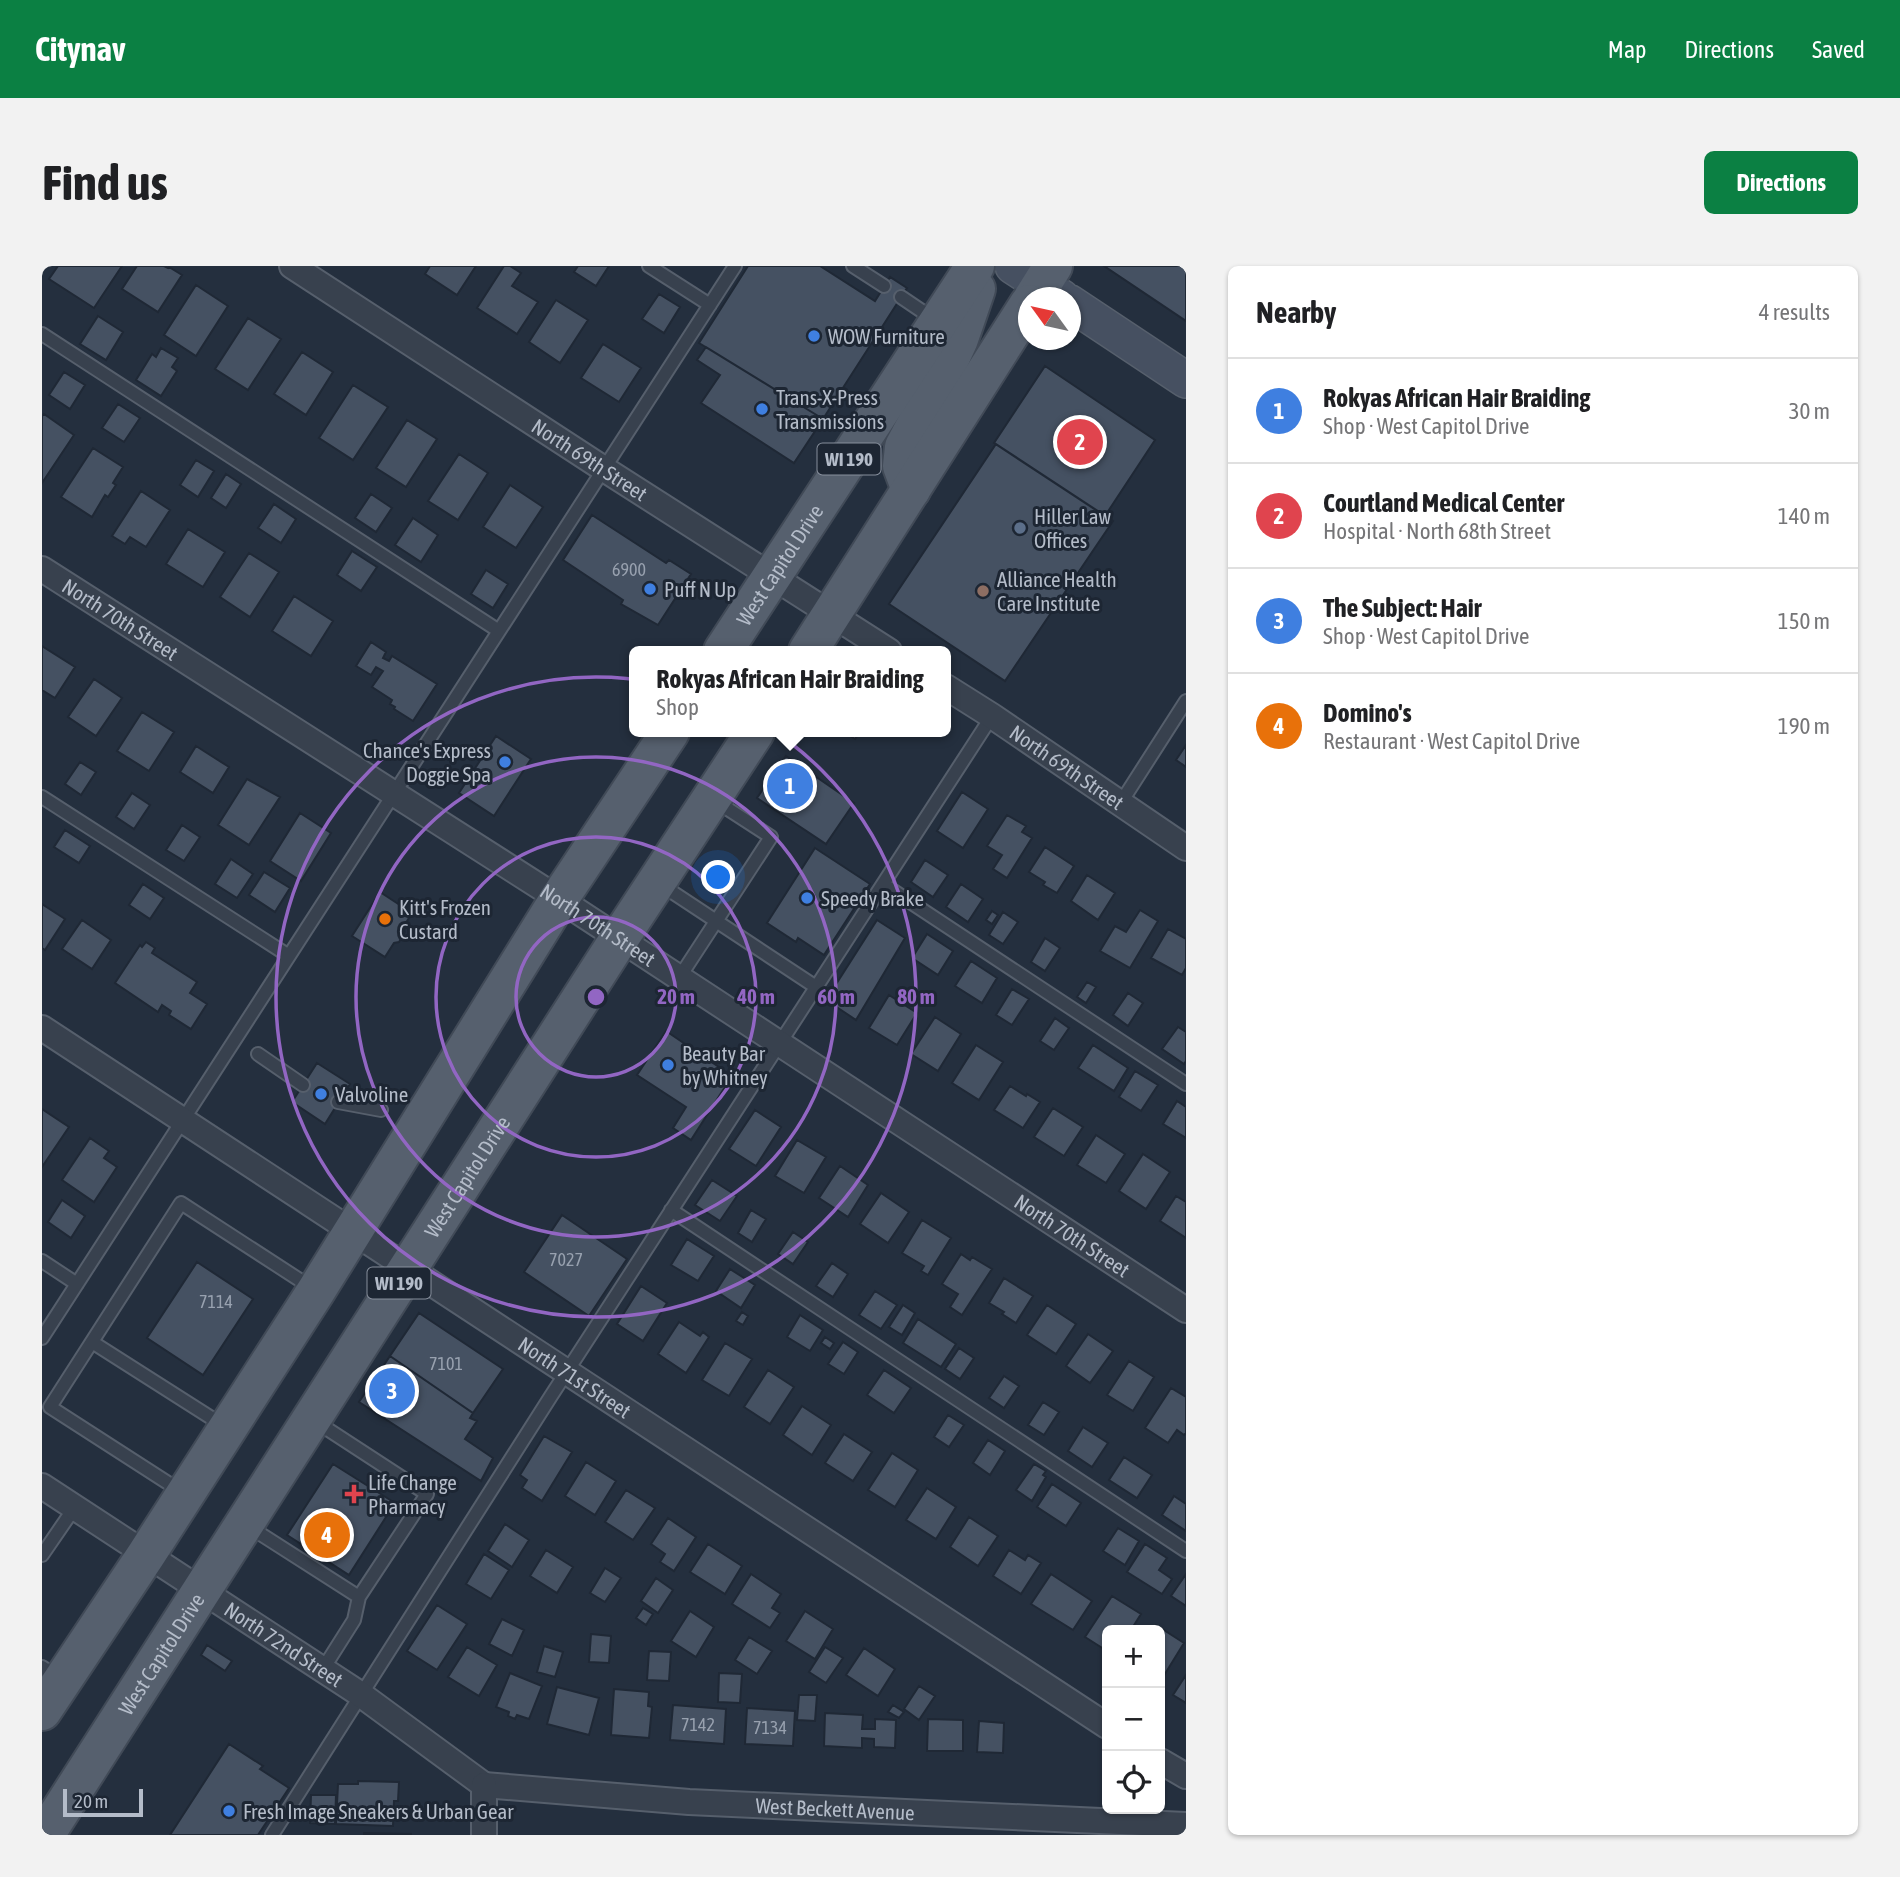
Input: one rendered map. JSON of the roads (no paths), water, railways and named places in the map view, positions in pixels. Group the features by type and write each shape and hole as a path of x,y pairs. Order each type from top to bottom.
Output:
{"main road":[{"name":"West Capitol Drive","path":"726,646 975,266"},
{"path":"911,490 902,466 904,447 959,340 982,266"},
{"path":"810,646 1042,286"},
{"name":"WI 190","path":"49,1686 146,1555 186,1494 354,1232 559,899 667,737"},
{"name":"West Capitol Drive","path":"44,1835 752,737"}],"street":[{"name":"North 69th Street","path":"292,266 881,646"},
{"path":"1042,286 1186,380"},
{"name":"North 70th Street","path":"42,569 559,899 1186,1310"},
{"name":"North 69th Street","path":"951,690 1186,848"},
{"name":"North 71st Street","path":"42,1028 1102,1723"},
{"name":"North 72nd Street","path":"42,1486 360,1694 484,1785"},
{"path":"1165,1764 1186,1776"},
{"path":"484,1785 484,1835"},
{"name":"West Beckett Avenue","path":"484,1785 689,1802 1186,1825"}],"lane":[{"path":"649,266 710,305"},
{"path":"42,1338 735,266"},
{"path":"853,266 884,286"},
{"path":"901,297 939,322"},
{"path":"42,334 499,631"},
{"path":"1120,804 1186,701"},
{"path":"272,1835 671,1210 992,716"},
{"path":"42,797 289,956"},
{"path":"679,978 771,837 711,798"},
{"path":"657,882 816,987"},
{"path":"883,884 1186,1084"},
{"path":"258,1054 303,1085"},
{"path":"338,1102 381,1110"},
{"path":"186,1494 50,1407 181,1203 316,1291"},
{"path":"671,1210 1186,1551"},
{"path":"42,1261 77,1284"},
{"path":"92,1342 228,1429"},
{"path":"312,1419 427,1494 359,1597 354,1620 323,1669"},
{"path":"42,1555 75,1507"},
{"path":"245,1524 359,1597"}],"place":[{"name":"WOW Furniture","path":"814,336"},
{"name":"Trans-X-Press Transmissions","path":"762,409"},
{"name":"Courtland Medical Center","path":"1080,442"},
{"name":"Hiller Law Offices","path":"1020,528"},
{"name":"Puff N Up","path":"650,589"},
{"name":"Alliance Health Care Institute","path":"983,591"},
{"name":"Chance's Express Doggie Spa","path":"505,762"},
{"name":"Rokyas African Hair Braiding","path":"790,786"},
{"name":"Speedy Brake","path":"807,898"},
{"name":"Kitt's Frozen Custard","path":"385,919"},
{"name":"Beauty Bar by Whitney","path":"668,1065"},
{"name":"Valvoline","path":"321,1094"},
{"name":"The Subject: Hair","path":"392,1391"},
{"name":"Life Change Pharmacy","path":"354,1494"},
{"name":"Domino's","path":"327,1535"},
{"name":"Fresh Image Sneakers & Urban Gear","path":"229,1811"}]}
